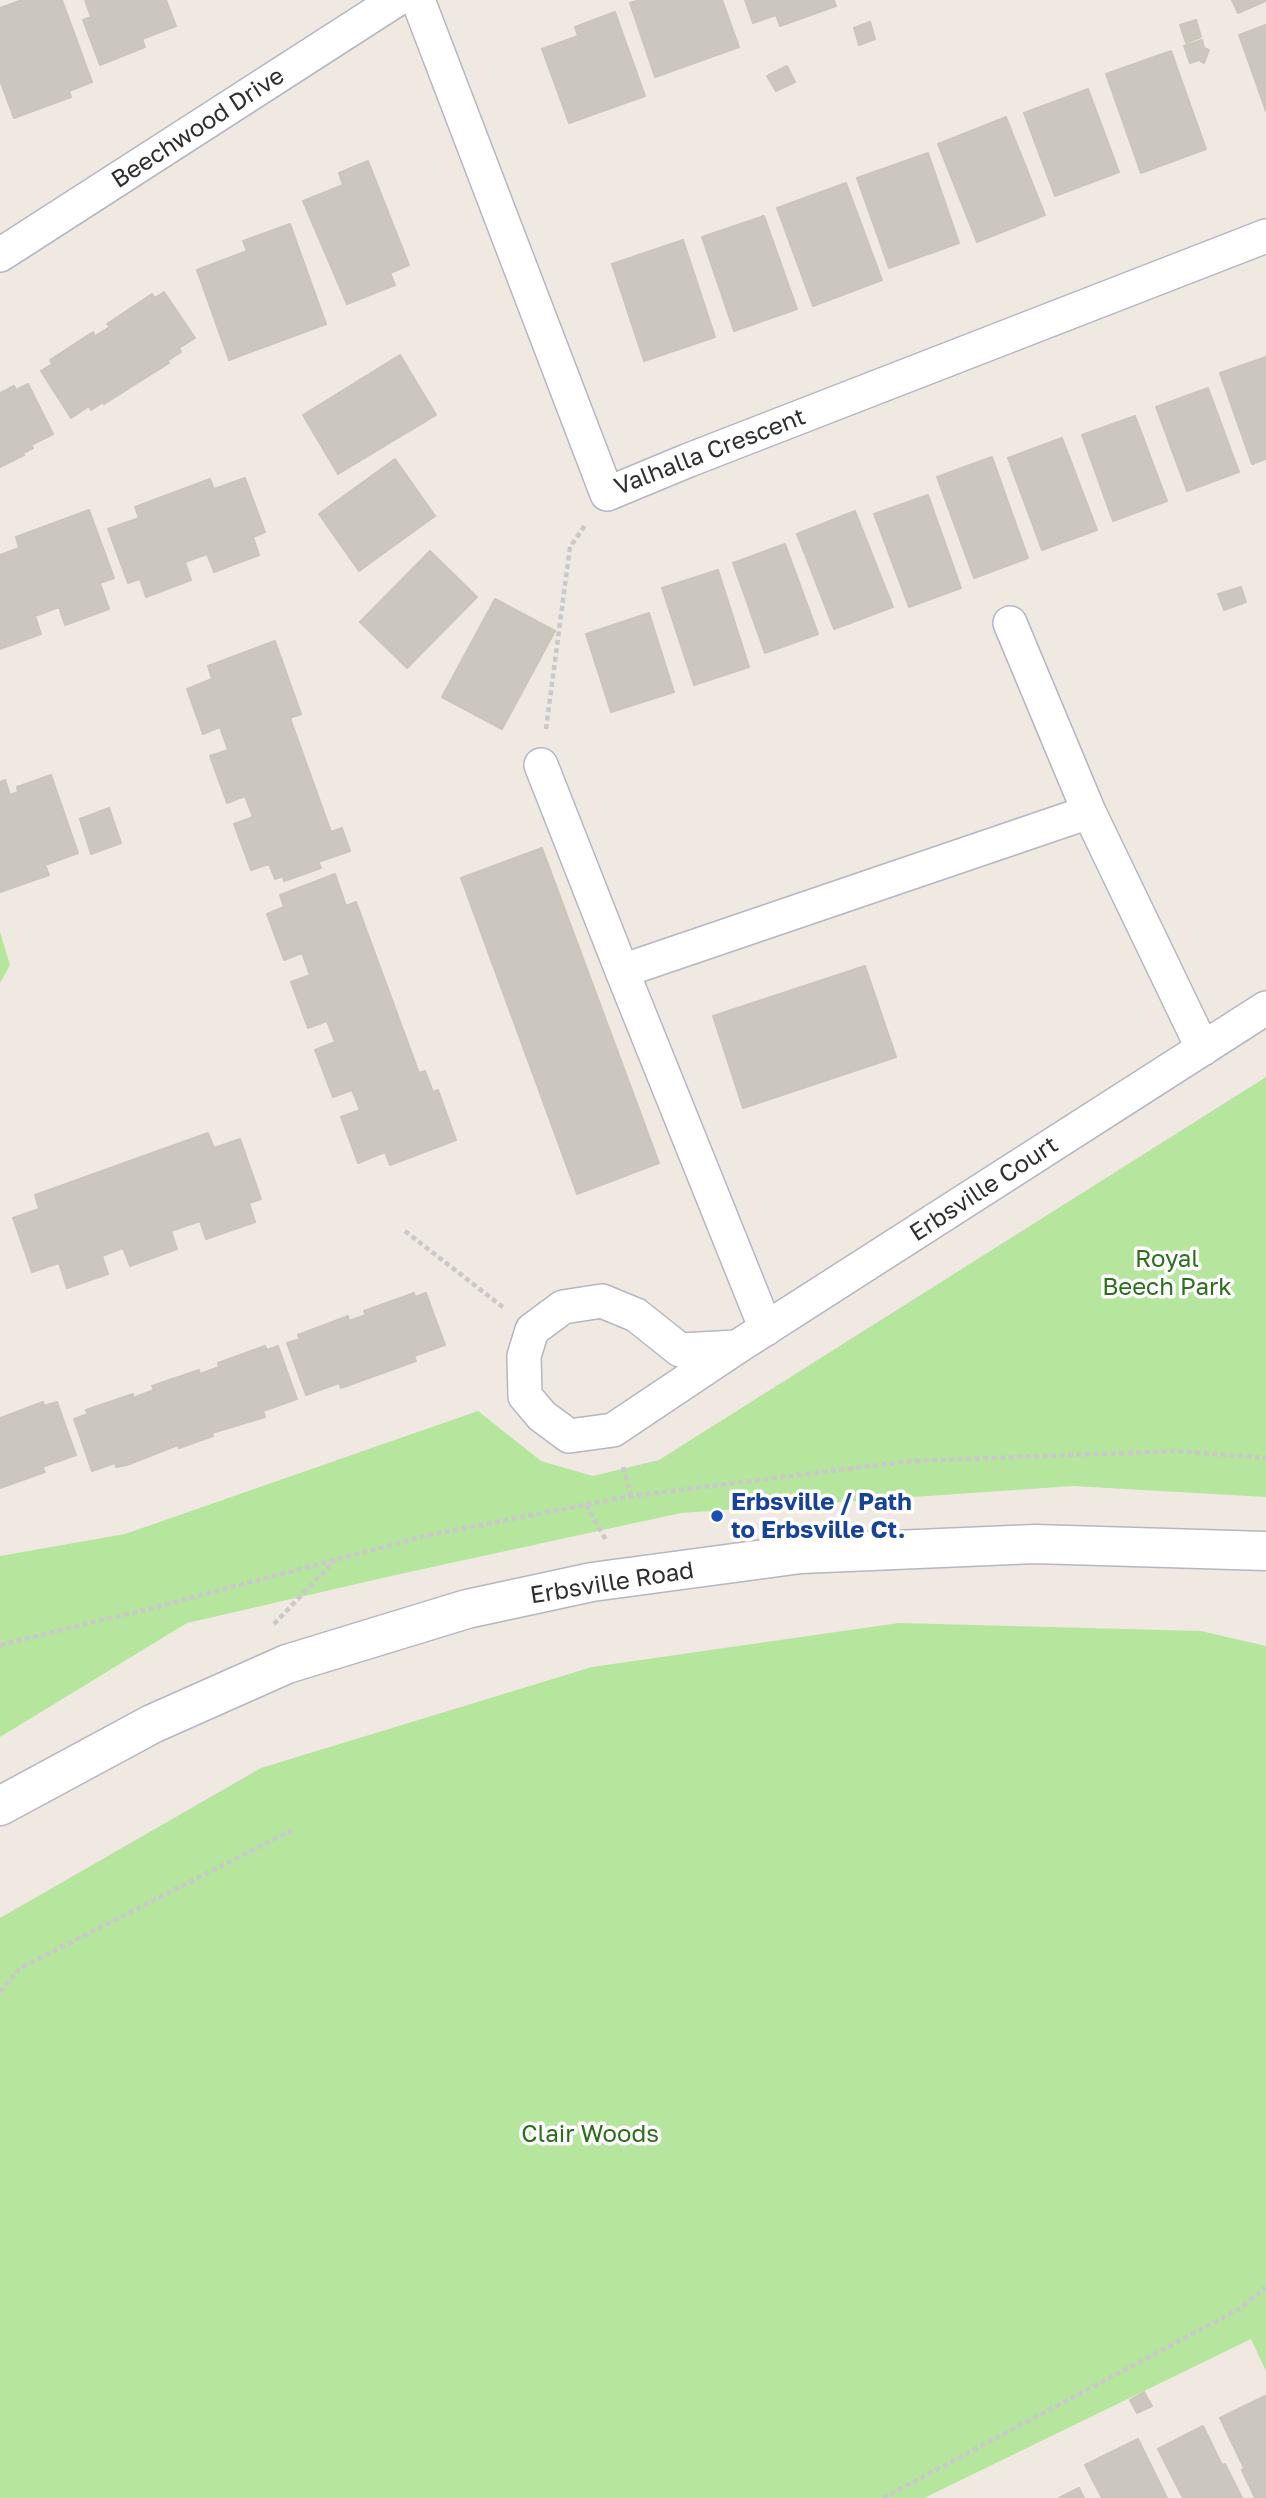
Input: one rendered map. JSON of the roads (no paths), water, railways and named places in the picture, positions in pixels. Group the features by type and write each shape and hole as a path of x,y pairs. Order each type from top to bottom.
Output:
{"main road":[{"name":"Erbsville Road","path":"0,1806 152,1724 287,1664 467,1609 592,1582 801,1554 1035,1544 1266,1551"}],"street":[{"name":"Beechwood Drive","path":"0,255 396,0"},
{"name":"Valhalla Crescent","path":"418,0 607,494 1266,236"},
{"path":"1010,623 1088,812 1203,1049"},
{"path":"541,765 766,1329"},
{"path":"622,971 1088,812"},
{"name":"Erbsville Court","path":"737,1347 680,1350 636,1315 602,1301 563,1307 532,1330 524,1356 525,1396 542,1416 569,1436 613,1430 737,1347 1266,1008"}],"place":[{"name":"Erbsville / Path to Erbsville Ct.","path":"717,1516"}],"park label":[{"name":"Royal Beech Park","path":"1167,1273"},
{"name":"Clair Woods","path":"590,2134"}]}
